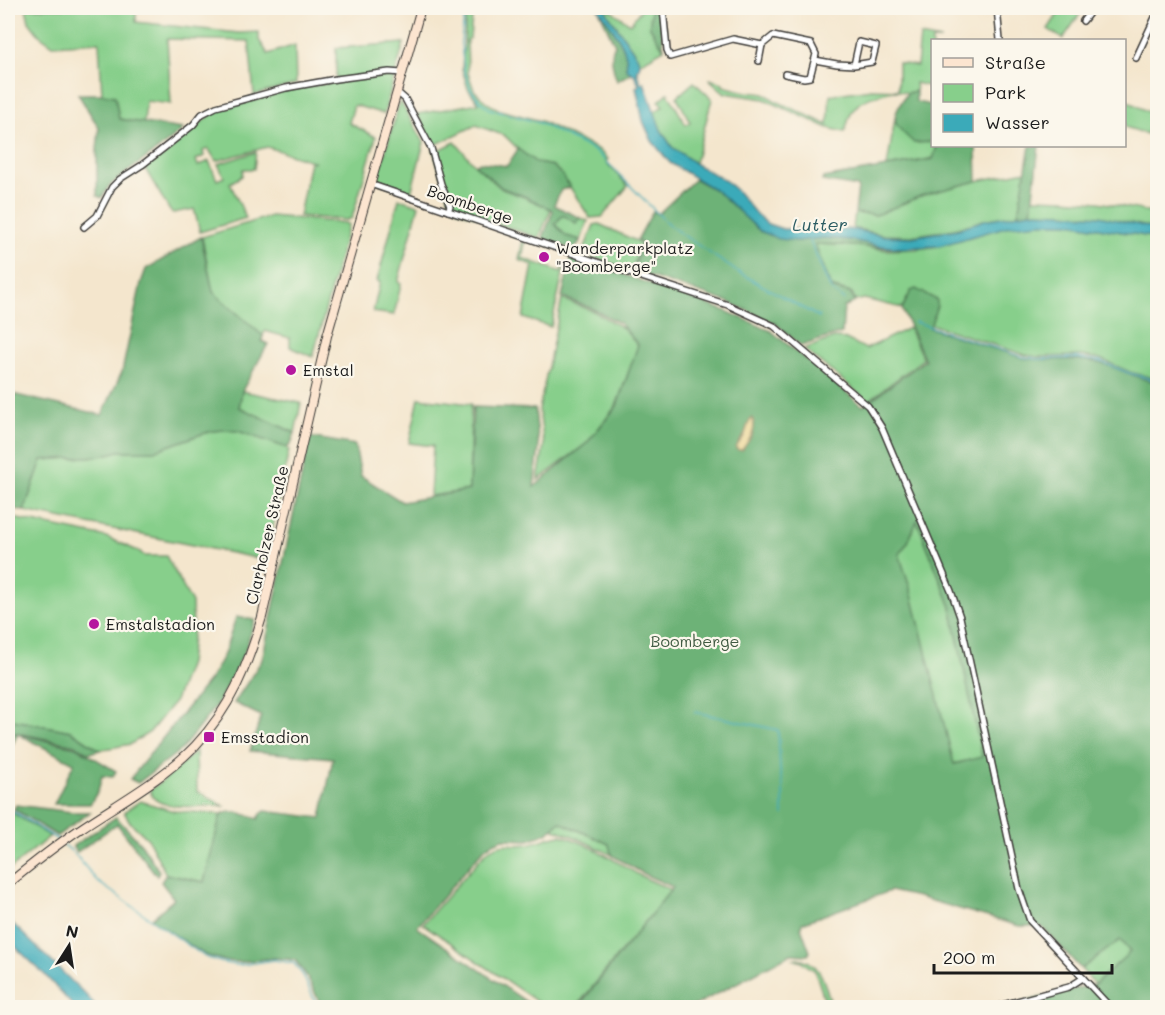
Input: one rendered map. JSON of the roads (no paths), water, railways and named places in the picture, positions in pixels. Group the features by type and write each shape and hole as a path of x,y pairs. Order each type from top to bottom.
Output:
{"street":[{"name":"Clarholzer Straße","path":"8,884 79,829 138,793 186,755 223,710 242,676 252,653 262,617 322,358 421,8"},
{"path":"663,8 670,57 733,39 762,45"},
{"path":"986,8 997,9 1000,39"},
{"path":"1083,21 1092,8"},
{"path":"1136,58 1158,11"},
{"path":"759,61 762,45 773,36 812,44 816,54 812,73 808,78 785,74"},
{"path":"815,60 854,65 872,62 876,46 859,42 854,65"},
{"path":"84,227 97,216 112,187 120,179 169,144 202,114 216,107 286,88 389,72 402,73"},
{"path":"396,92 405,99 430,148 450,206 448,211"},
{"name":"Boomberge","path":"370,184 728,305 774,326 868,406 882,428 947,580 960,617 1019,889 1027,915 1030,921 1112,1008"},
{"path":"992,1008 1069,987 1083,978"}],"water":[{"path":"598,8 604,8 637,56 640,63 637,74 641,83 644,82 661,130 672,147 726,181 768,224 783,229 836,228 885,236 912,237 958,229 984,220 1031,212 1062,213 1099,216 1157,229 1157,238 1069,223 1041,223 1009,226 939,246 903,248 824,238 797,241 779,239 760,231 717,191 670,163 652,141 643,121 636,87 639,85 634,74 626,68 625,53 618,37"},
{"path":"8,919 97,1007 74,1007 8,940"}],"waterway":[{"path":"464,8 461,43 464,70 471,90 481,102 490,109 540,123 597,152 670,226 736,271 819,317"},
{"name":"Lutter","path":"809,239 831,290 844,300"},
{"path":"915,322 1023,357 1099,361 1158,381"},
{"path":"695,712 778,730 783,815"},
{"path":"13,811 58,840"},
{"path":"64,845 74,853 98,882 205,957 239,965 274,960 294,963 303,975 318,1008"}],"place":[{"name":"Wanderparkplatz \"Boomberge\"","path":"544,257"},
{"name":"Emstal","path":"291,370"},
{"name":"Emstalstadion","path":"94,624"},
{"name":"Emsstadion","path":"209,737"}]}
